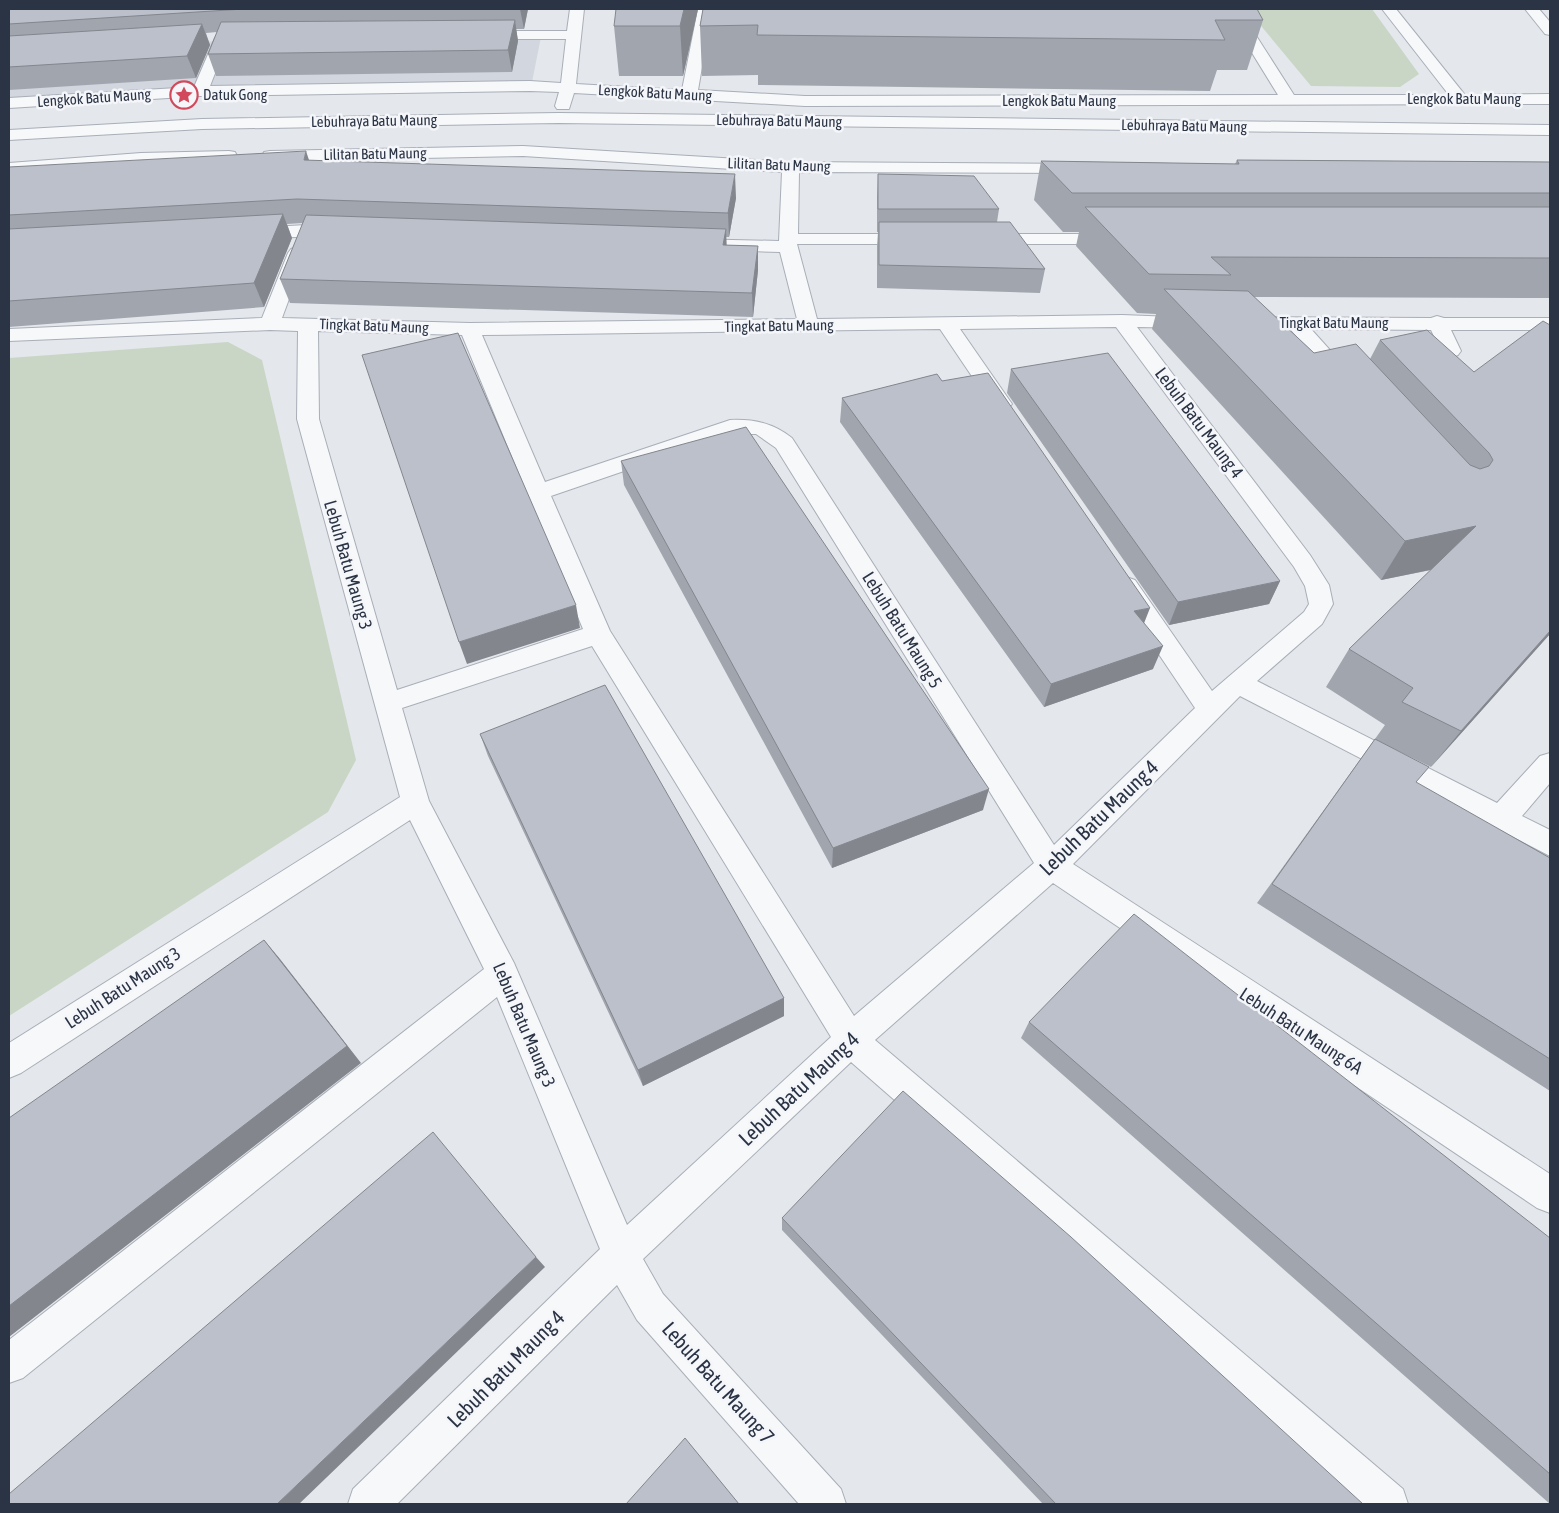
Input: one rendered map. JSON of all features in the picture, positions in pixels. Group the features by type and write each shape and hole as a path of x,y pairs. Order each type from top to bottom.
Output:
{"street":[{"path":"559,118 569,88 572,35 577,9"},
{"path":"689,95 705,9"},
{"path":"1232,9 1290,101"},
{"path":"1389,9 1460,98"},
{"path":"1532,9 1550,31"},
{"path":"465,35 572,35"},
{"path":"200,91 227,38 203,39"},
{"path":"817,93 1235,97 1279,83"},
{"name":"Lengkok Batu Maung","path":"9,103 200,91 530,86 805,101 1290,101 1460,98 1550,100"},
{"name":"Lebuhraya Batu Maung","path":"9,135 202,124 559,118 1550,130"},
{"name":"Lilitan Batu Maung","path":"9,168 141,158 523,151 791,167 1090,168"},
{"path":"791,167 789,243 809,326"},
{"path":"237,234 306,230 355,232"},
{"path":"270,324 306,230"},
{"path":"670,243 789,243 928,239"},
{"path":"967,239 1135,239"},
{"name":"Tingkat Batu Maung","path":"9,335 270,324 470,329 1122,321 1296,324 1437,322 1550,324"},
{"name":"Lebuh Batu Maung 4","path":"368,1504 621,1255 851,1040 1052,866 1237,683 1313,618 1321,604 1317,585 1302,560 1122,321"},
{"path":"1426,362 1451,351 1437,322"},
{"path":"946,323 1013,422"},
{"name":"Lebuh Batu Maung 3","path":"308,324 308,420 415,802 503,972 621,1255"},
{"path":"1296,324 1362,397"},
{"path":"470,329 598,634 851,1040 1388,1504"},
{"name":"Lebuh Batu Maung 5","path":"538,492 730,427 751,426 772,432 784,443 1052,866"},
{"path":"1115,570 1210,709"},
{"path":"387,703 598,634"},
{"path":"1237,683 1550,844"},
{"path":"1502,819 1550,764"},
{"name":"Lebuh Batu Maung 3","path":"9,1062 415,802"},
{"name":"Lebuh Batu Maung 6A","path":"1052,866 1550,1195"},
{"path":"9,1364 503,972"},
{"name":"Lebuh Batu Maung 7","path":"621,1255 650,1307 826,1504"}],"shaded area":[{"path":"541,37 532,82 194,86 9,100 9,55 248,39"}],"green space":[{"path":"1247,9 1372,9 1419,74 1400,87 1311,86"},
{"path":"228,342 262,360 356,760 328,812 9,1016 9,358"}],"building":[{"path":"9,9 244,9 9,24"},
{"path":"616,9 684,9 680,26 614,26"},
{"path":"703,9 1257,9 1263,20 1215,20 1225,40 757,35 758,25 700,26"},
{"path":"515,20 508,50 208,54 221,22"},
{"path":"202,24 187,56 9,67 9,36"},
{"path":"306,151 304,160 735,174 728,213 297,199 9,215 9,167"},
{"path":"1237,160 1550,162 1550,193 1072,193 1041,161 1239,164"},
{"path":"878,174 974,176 999,209 878,209"},
{"path":"1085,207 1550,207 1550,258 1211,257 1231,275 1149,274"},
{"path":"283,214 254,283 9,301 9,229"},
{"path":"306,215 726,229 723,245 758,246 752,293 280,279"},
{"path":"879,222 1010,222 1045,269 879,265"},
{"path":"1164,289 1248,291 1314,353 1356,344 1470,465 1480,469 1489,466 1493,460 1489,453 1380,340 1427,330 1474,372 1543,321 1550,325 1550,631 1461,731 1402,702 1413,688 1349,649 1476,526 1405,541"},
{"path":"458,333 576,605 459,642 362,355"},
{"path":"1108,353 1280,581 1178,602 1011,369"},
{"path":"988,373 1150,608 1134,611 1163,646 1051,684 842,398 937,374 942,381"},
{"path":"746,427 989,789 833,848 621,461"},
{"path":"605,685 784,998 638,1070 480,734"},
{"path":"1375,739 1429,767 1416,782 1550,858 1550,1059 1272,884"},
{"path":"1134,914 1550,1238 1550,1474 1029,1022"},
{"path":"264,940 347,1046 9,1306 9,1118"},
{"path":"903,1091 1071,1237 1363,1504 1056,1504 782,1218"},
{"path":"433,1132 536,1257 277,1504 9,1504 9,1494"},
{"path":"685,1438 739,1504 626,1504"}],"place":[{"name":"Datuk Gong","path":"184,95"}]}
